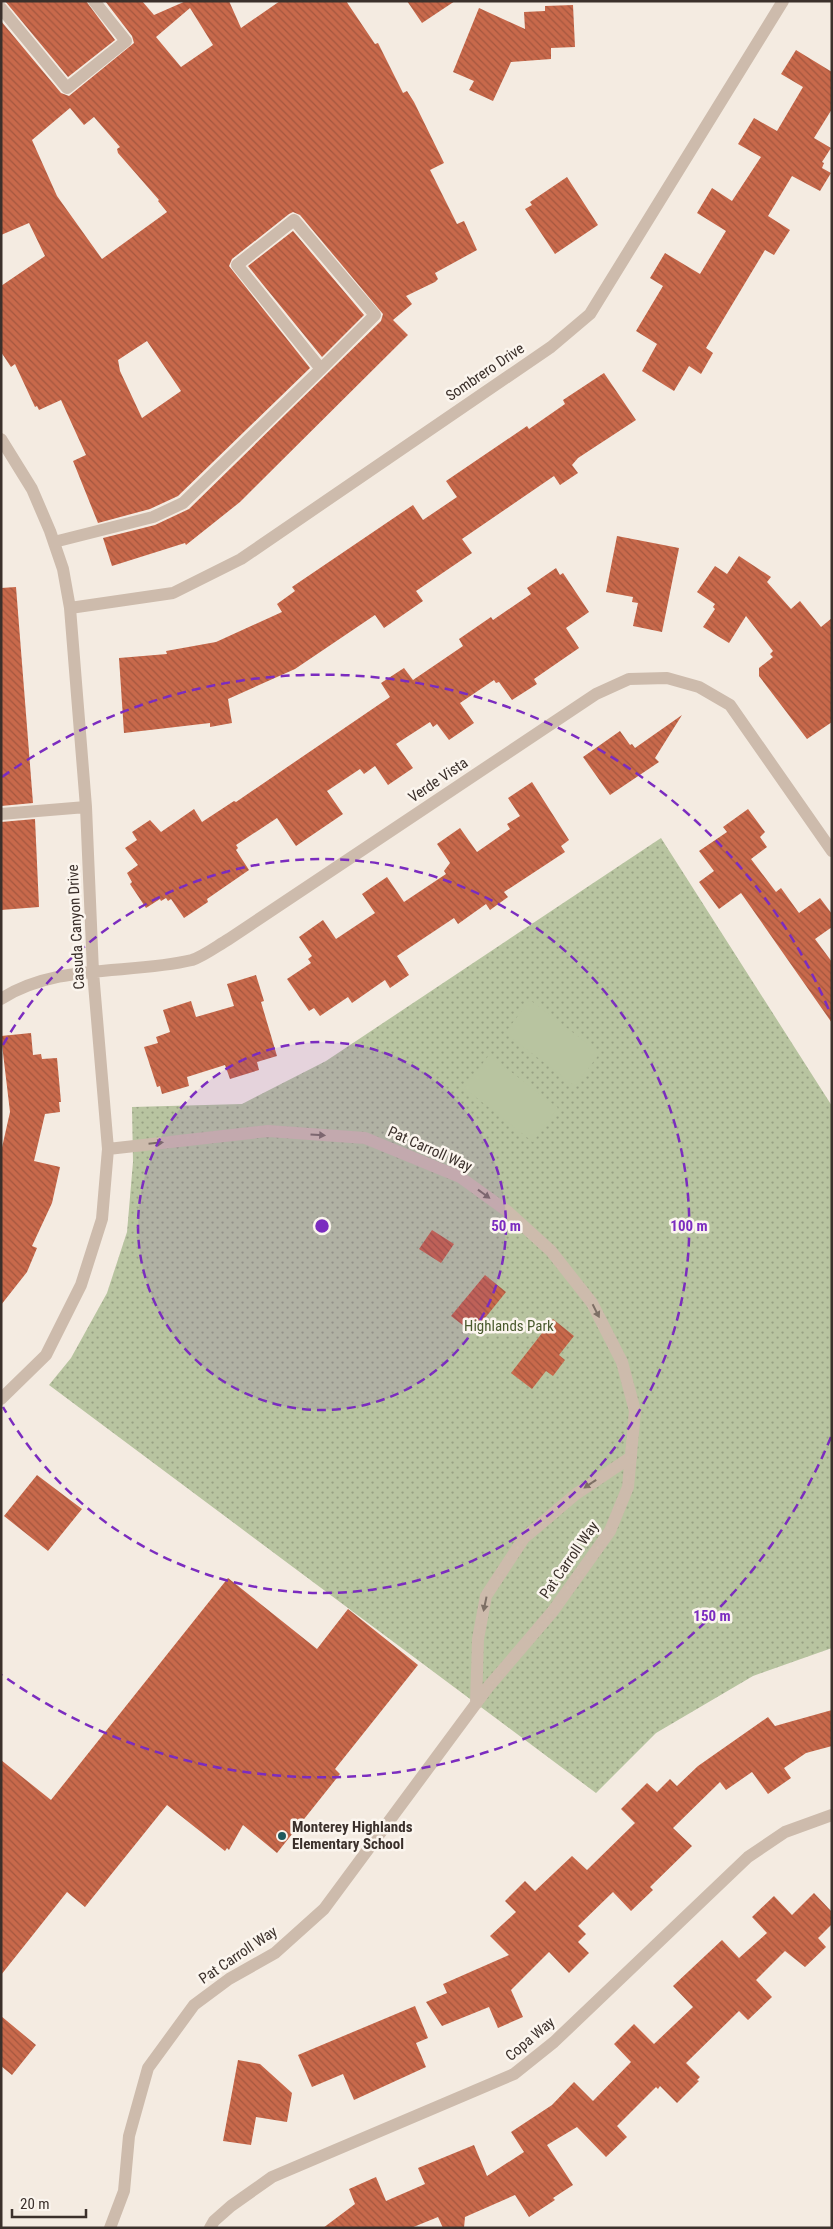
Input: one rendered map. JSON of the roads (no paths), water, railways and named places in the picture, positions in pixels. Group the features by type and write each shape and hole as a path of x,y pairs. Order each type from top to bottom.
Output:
{"street":[{"path":"1,8 67,88 126,41 94,1"},
{"name":"Sombrero Drive","path":"70,608 173,593 241,559 552,347 590,314 783,1"},
{"path":"54,542 153,517 183,503 321,369 375,315 294,220 237,266 321,369"},
{"name":"Casuda Canyon Drive","path":"1,439 32,489 54,542 63,569 70,608 86,807 93,972 108,1149 102,1218 81,1285 46,1355 1,1399"},
{"name":"Verde Vista","path":"1,999 20,987 56,977 155,966 194,959 229,940 596,694 629,680 667,678 699,687 730,705 832,851"},
{"path":"1,814 86,807"},
{"name":"Pat Carroll Way","path":"108,1149 268,1131 365,1138 460,1176 507,1211 551,1250 592,1303 622,1362 635,1411 628,1488 610,1531 553,1611 476,1705 324,1910 274,1953 229,1979 194,2004 148,2068 129,2136 124,2191 110,2228"},
{"path":"476,1705 478,1639 486,1596 524,1538 576,1494 631,1456"},
{"name":"Copa Way","path":"210,2228 214,2220 231,2206 272,2177 514,2074 554,2042 748,1857 785,1832 832,1815"}],"place":[{"name":"Monterey Highlands Elementary School","path":"282,1836"}],"park label":[{"name":"Highlands Park","path":"509,1326"}]}
